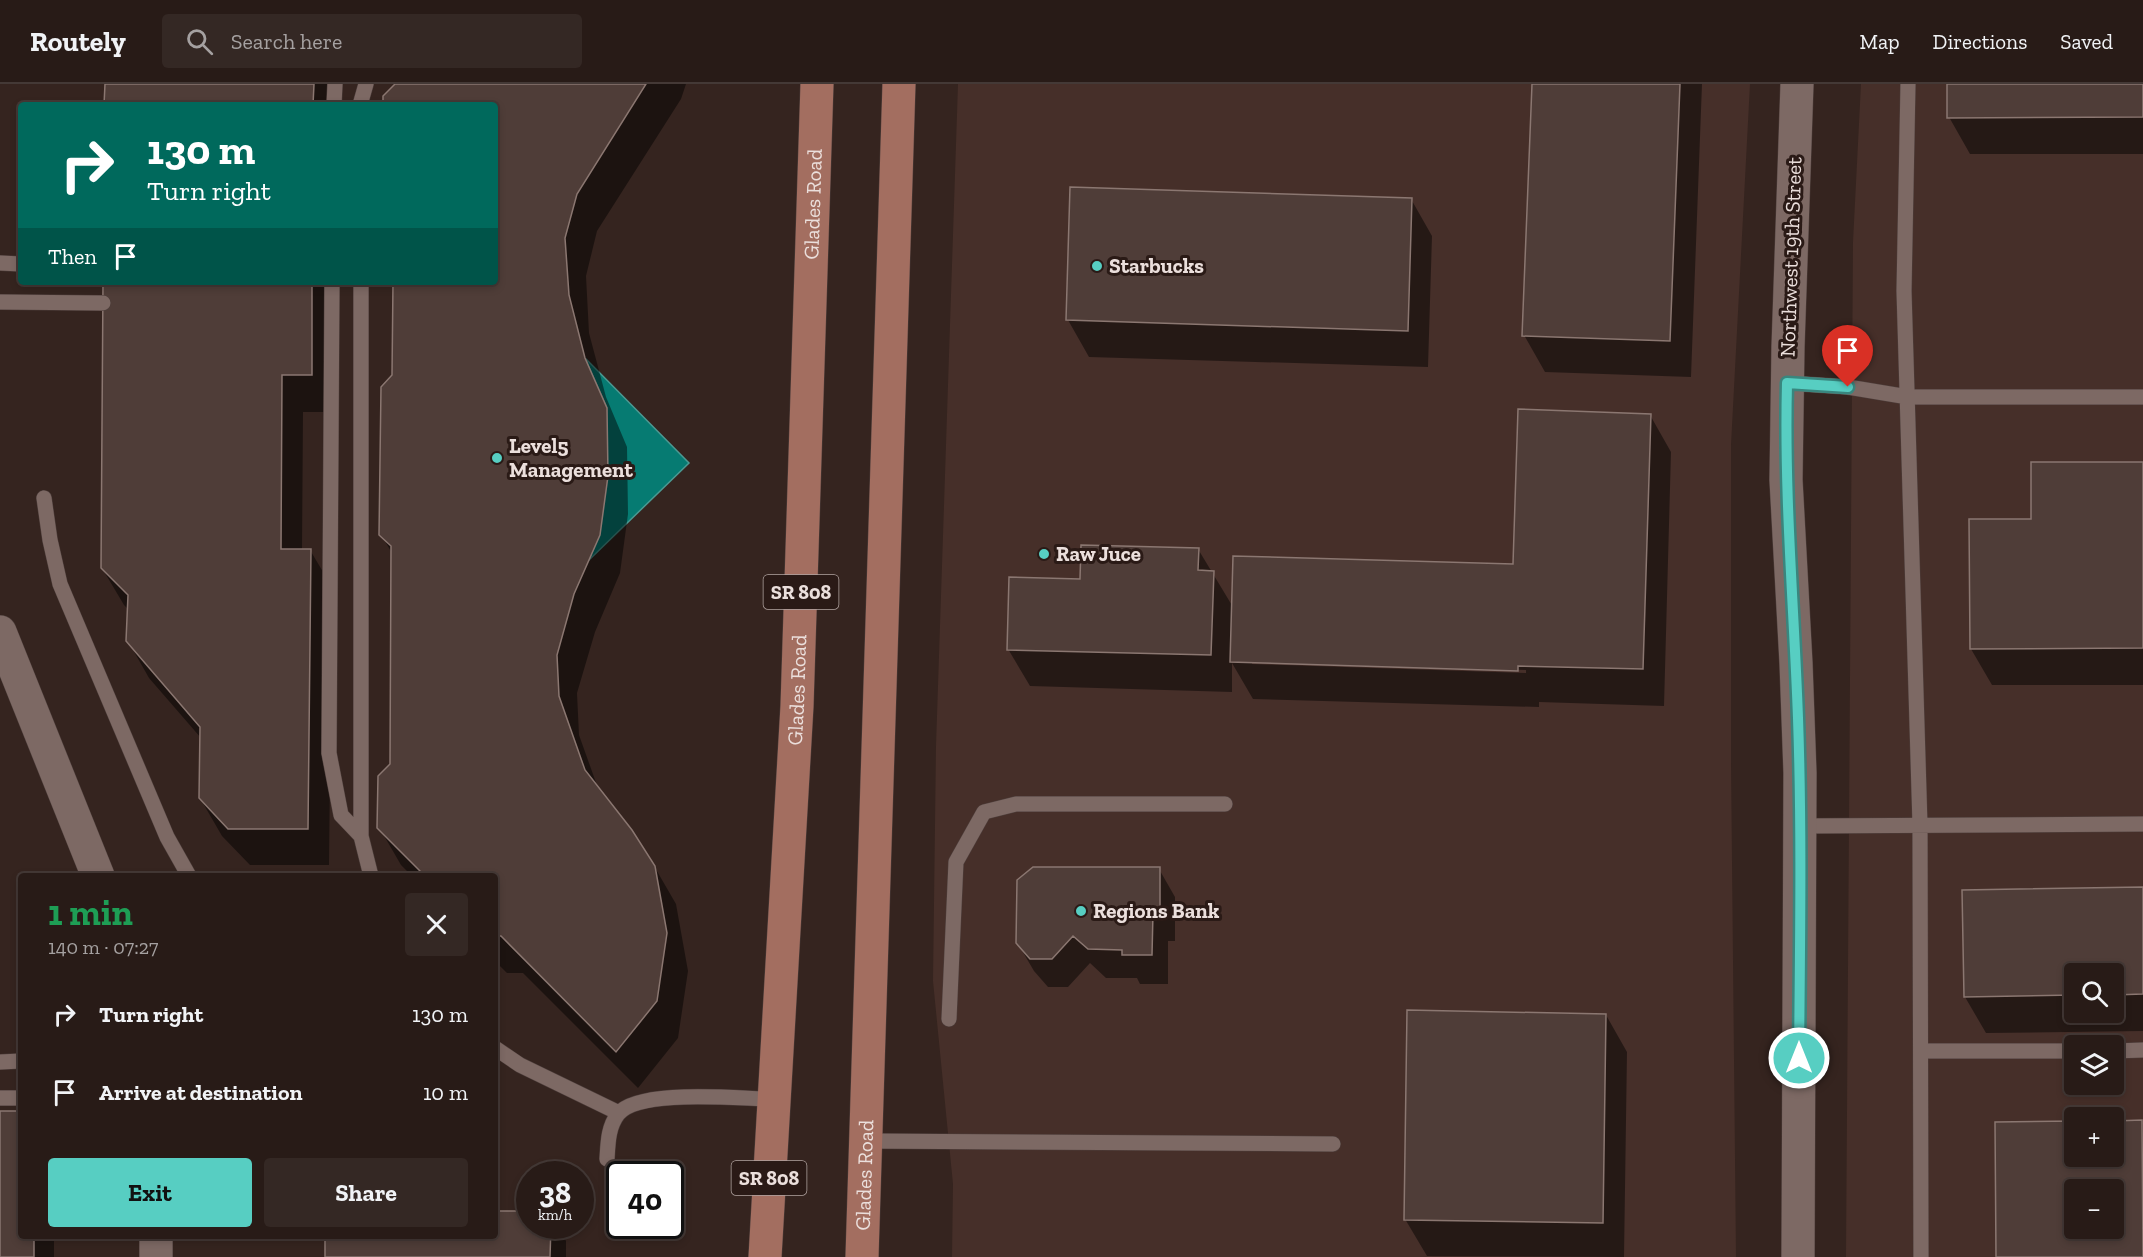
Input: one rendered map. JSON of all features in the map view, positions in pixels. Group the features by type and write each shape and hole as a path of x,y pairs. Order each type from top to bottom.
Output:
{"main road":[{"name":"Glades Road","path":"765,1257 797,706 817,84"},
{"name":"Glades Road","path":"862,1257 899,84"}],"street":[{"name":"Northwest 19th Street","path":"1797,84 1786,480 1797,675 1800,826 1798,1257"},
{"path":"0,632 97,873"},
{"path":"156,1239 156,1257"}],"lane":[{"path":"333,102 335,84"},
{"path":"361,102 366,84"},
{"path":"1908,84 1904,291 1920,825 1921,1257"},
{"path":"0,263 18,264"},
{"path":"332,285 330,753 341,815 362,836"},
{"path":"361,285 362,836 370,873"},
{"path":"0,302 103,303"},
{"path":"1787,383 1848,387 1908,396 2143,397"},
{"path":"44,498 60,584 166,837 187,873"},
{"path":"949,1019 956,862 984,812 1016,804 1225,804"},
{"path":"1800,826 2143,824"},
{"path":"498,1050 520,1065 619,1113"},
{"path":"2124,1051 2143,1050"},
{"path":"1921,1052 2064,1051"},
{"path":"0,1062 18,1061"},
{"path":"607,1159 610,1130 619,1113 635,1103 664,1097 773,1099"},
{"path":"0,1098 18,1098"},
{"path":"866,1141 1333,1144"}],"shaded area":[{"path":"958,84 1750,84 1731,445 1731,763 1736,1257 952,1257 953,1184 933,981 936,746"},
{"path":"1861,84 2143,84 2143,1257 1846,1257 1853,242"}],"water":[{"path":"585,358 689,463 589,560 607,408"}],"building":[{"path":"105,84 314,84 313,102 104,102"},
{"path":"395,84 646,84 577,194 565,238 569,295 585,358 607,408 608,476 600,535 574,594 557,655 559,696 585,770 632,830 655,866 667,933 657,1001 616,1052 501,936 498,936 498,873 422,873 377,828 378,776 390,764 391,546 379,535 381,387 392,375 393,285 498,285 498,102 383,102 383,96"},
{"path":"1532,84 1680,84 1670,341 1522,336"},
{"path":"1947,84 2143,84 2143,117 1947,118"},
{"path":"1070,187 1412,198 1408,331 1066,320"},
{"path":"103,285 312,285 312,375 282,375 281,549 311,549 308,829 228,829 199,798 200,727 126,641 128,595 101,568"},
{"path":"1518,409 1651,414 1643,669 1518,666 1518,671 1230,662 1233,556 1513,564"},
{"path":"2031,462 2143,462 2143,648 1970,649 1969,519 2031,519"},
{"path":"1081,545 1199,548 1198,570 1214,571 1211,655 1007,650 1009,577 1080,579"},
{"path":"1033,867 1160,867 1160,913 1153,913 1152,955 1122,955 1122,950 1088,949 1073,936 1052,959 1030,959 1016,943 1017,880"},
{"path":"2143,887 2143,994 2124,995 2124,963 2064,963 2064,995 1964,997 1962,890"},
{"path":"1407,1010 1606,1014 1603,1223 1404,1220"},
{"path":"0,1111 18,1111 18,1239 34,1239 34,1257 0,1257"},
{"path":"2142,1120 2143,1257 1996,1257 1995,1122 2064,1121 2064,1167 2124,1167 2124,1121"},
{"path":"498,1211 516,1211 516,1239 551,1239 550,1257 325,1257 325,1239 498,1239"}],"place":[{"name":"Starbucks","path":"1097,266"},
{"name":"Level5 Management","path":"497,458"},
{"name":"Raw Juce","path":"1044,554"},
{"name":"Regions Bank","path":"1081,911"}],"route":[{"path":"1799,1058 1800,773 1786,480 1787,383 1848,387"}]}
